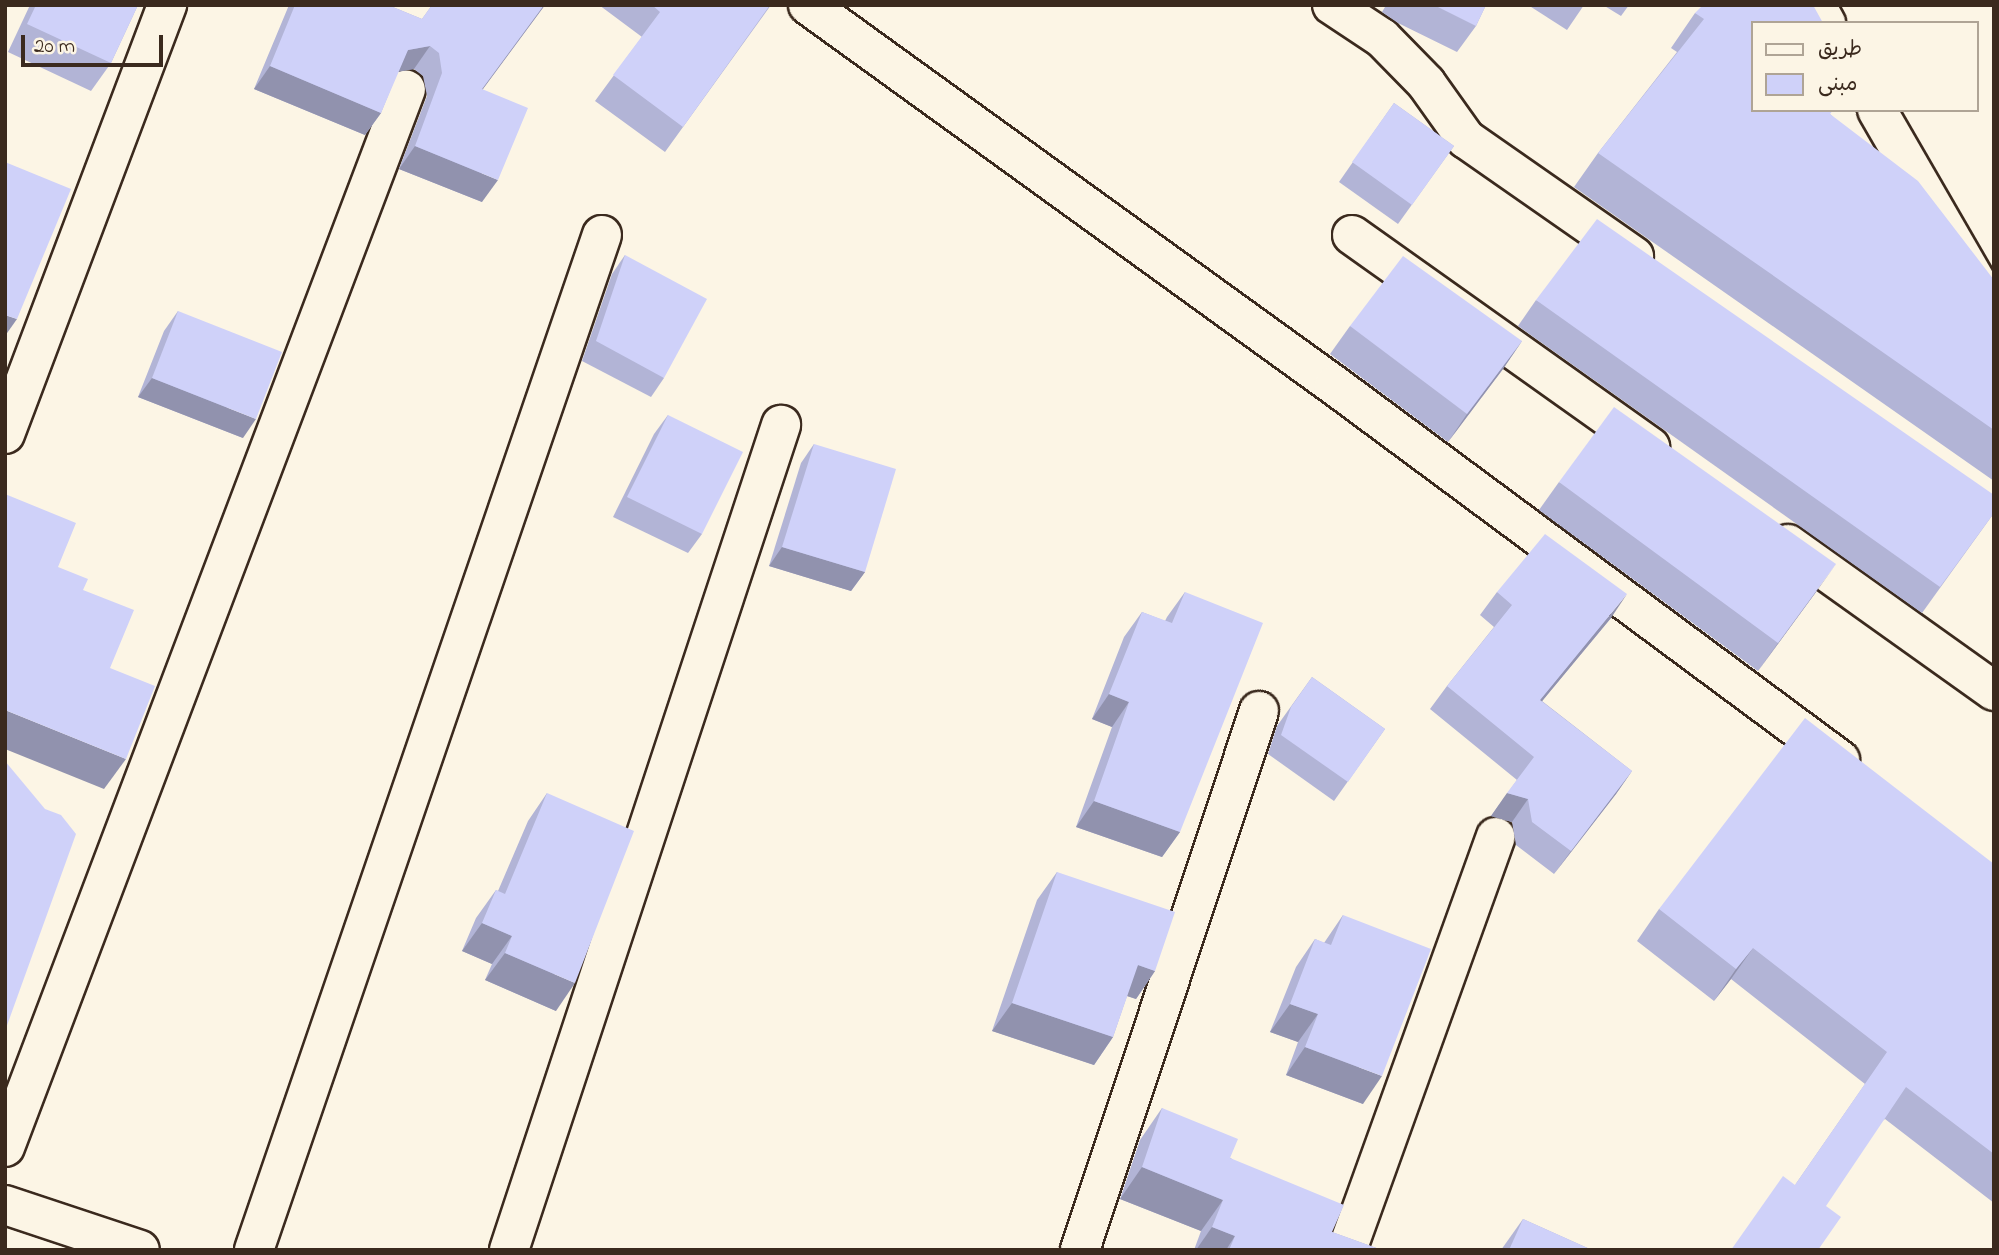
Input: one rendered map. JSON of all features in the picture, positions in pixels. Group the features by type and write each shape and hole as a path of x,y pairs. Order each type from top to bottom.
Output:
{"street":[{"path":"5,434 167,5"},
{"path":"808,5 1323,377 1871,783"},
{"path":"1332,5 1382,38 1426,83 1466,139 1661,275"},
{"path":"1816,5 1825,21"},
{"path":"5,1147 406,89"},
{"path":"1878,112 1994,313"},
{"path":"1353,234 1679,467"},
{"path":"254,1250 601,235"},
{"path":"509,1250 780,425"},
{"path":"1758,523 1994,691"},
{"path":"1080,1250 1259,711"},
{"path":"1347,1250 1496,836"},
{"path":"5,1205 141,1250"}],"building":[{"path":"36,5 138,5 111,63 27,24"},
{"path":"295,5 388,5 422,19 432,5 544,5 482,89 528,108 498,180 415,146 442,73 439,53 430,46 408,50 381,113 270,66"},
{"path":"652,5 770,5 683,127 613,75 660,12"},
{"path":"1434,5 1486,5 1476,26"},
{"path":"1703,5 1813,5 1822,21 1750,21 1750,112 1832,112 1830,114 1918,181 1994,280 1994,430 1598,153 1704,19 1695,13"},
{"path":"1394,103 1454,146 1412,205 1352,162"},
{"path":"5,162 71,189 17,319 5,315"},
{"path":"1597,219 1994,495 1994,513 1940,587 1536,300"},
{"path":"625,255 707,299 664,378 596,341"},
{"path":"1403,256 1522,341 1467,414 1350,326"},
{"path":"178,311 282,352 256,419 152,378"},
{"path":"1614,407 1836,564 1778,643 1559,482"},
{"path":"668,415 743,452 702,534 627,497"},
{"path":"814,444 896,469 865,572 782,547"},
{"path":"5,494 76,523 58,567 88,579 83,590 134,610 110,668 155,686 126,759 5,710"},
{"path":"1545,534 1627,594 1540,700 1632,771 1571,851 1532,822 1528,799 1507,793 1534,757 1447,686 1512,605 1497,592"},
{"path":"1185,592 1263,623 1180,832 1094,801 1129,702 1109,694 1142,612 1172,623"},
{"path":"1312,677 1385,729 1348,782 1281,735 1291,707"},
{"path":"1805,718 1994,864 1994,1154 1906,1087 1826,1206 1841,1217 1818,1250 1731,1250 1783,1176 1795,1185 1887,1052 1753,948 1736,969 1659,909"},
{"path":"5,761 45,809 61,815 76,834 5,1031"},
{"path":"547,793 634,831 575,983 505,953 512,936 482,923 496,890 505,894"},
{"path":"1057,872 1175,912 1155,971 1138,965 1113,1037 1012,1003"},
{"path":"1343,915 1431,949 1382,1076 1305,1047 1318,1014 1290,1004 1315,939 1331,945"},
{"path":"1162,1108 1238,1139 1230,1158 1344,1205 1332,1232 1382,1250 1229,1250 1235,1236 1212,1227 1223,1200 1142,1167"},
{"path":"1523,1219 1592,1250 1509,1250"}]}
